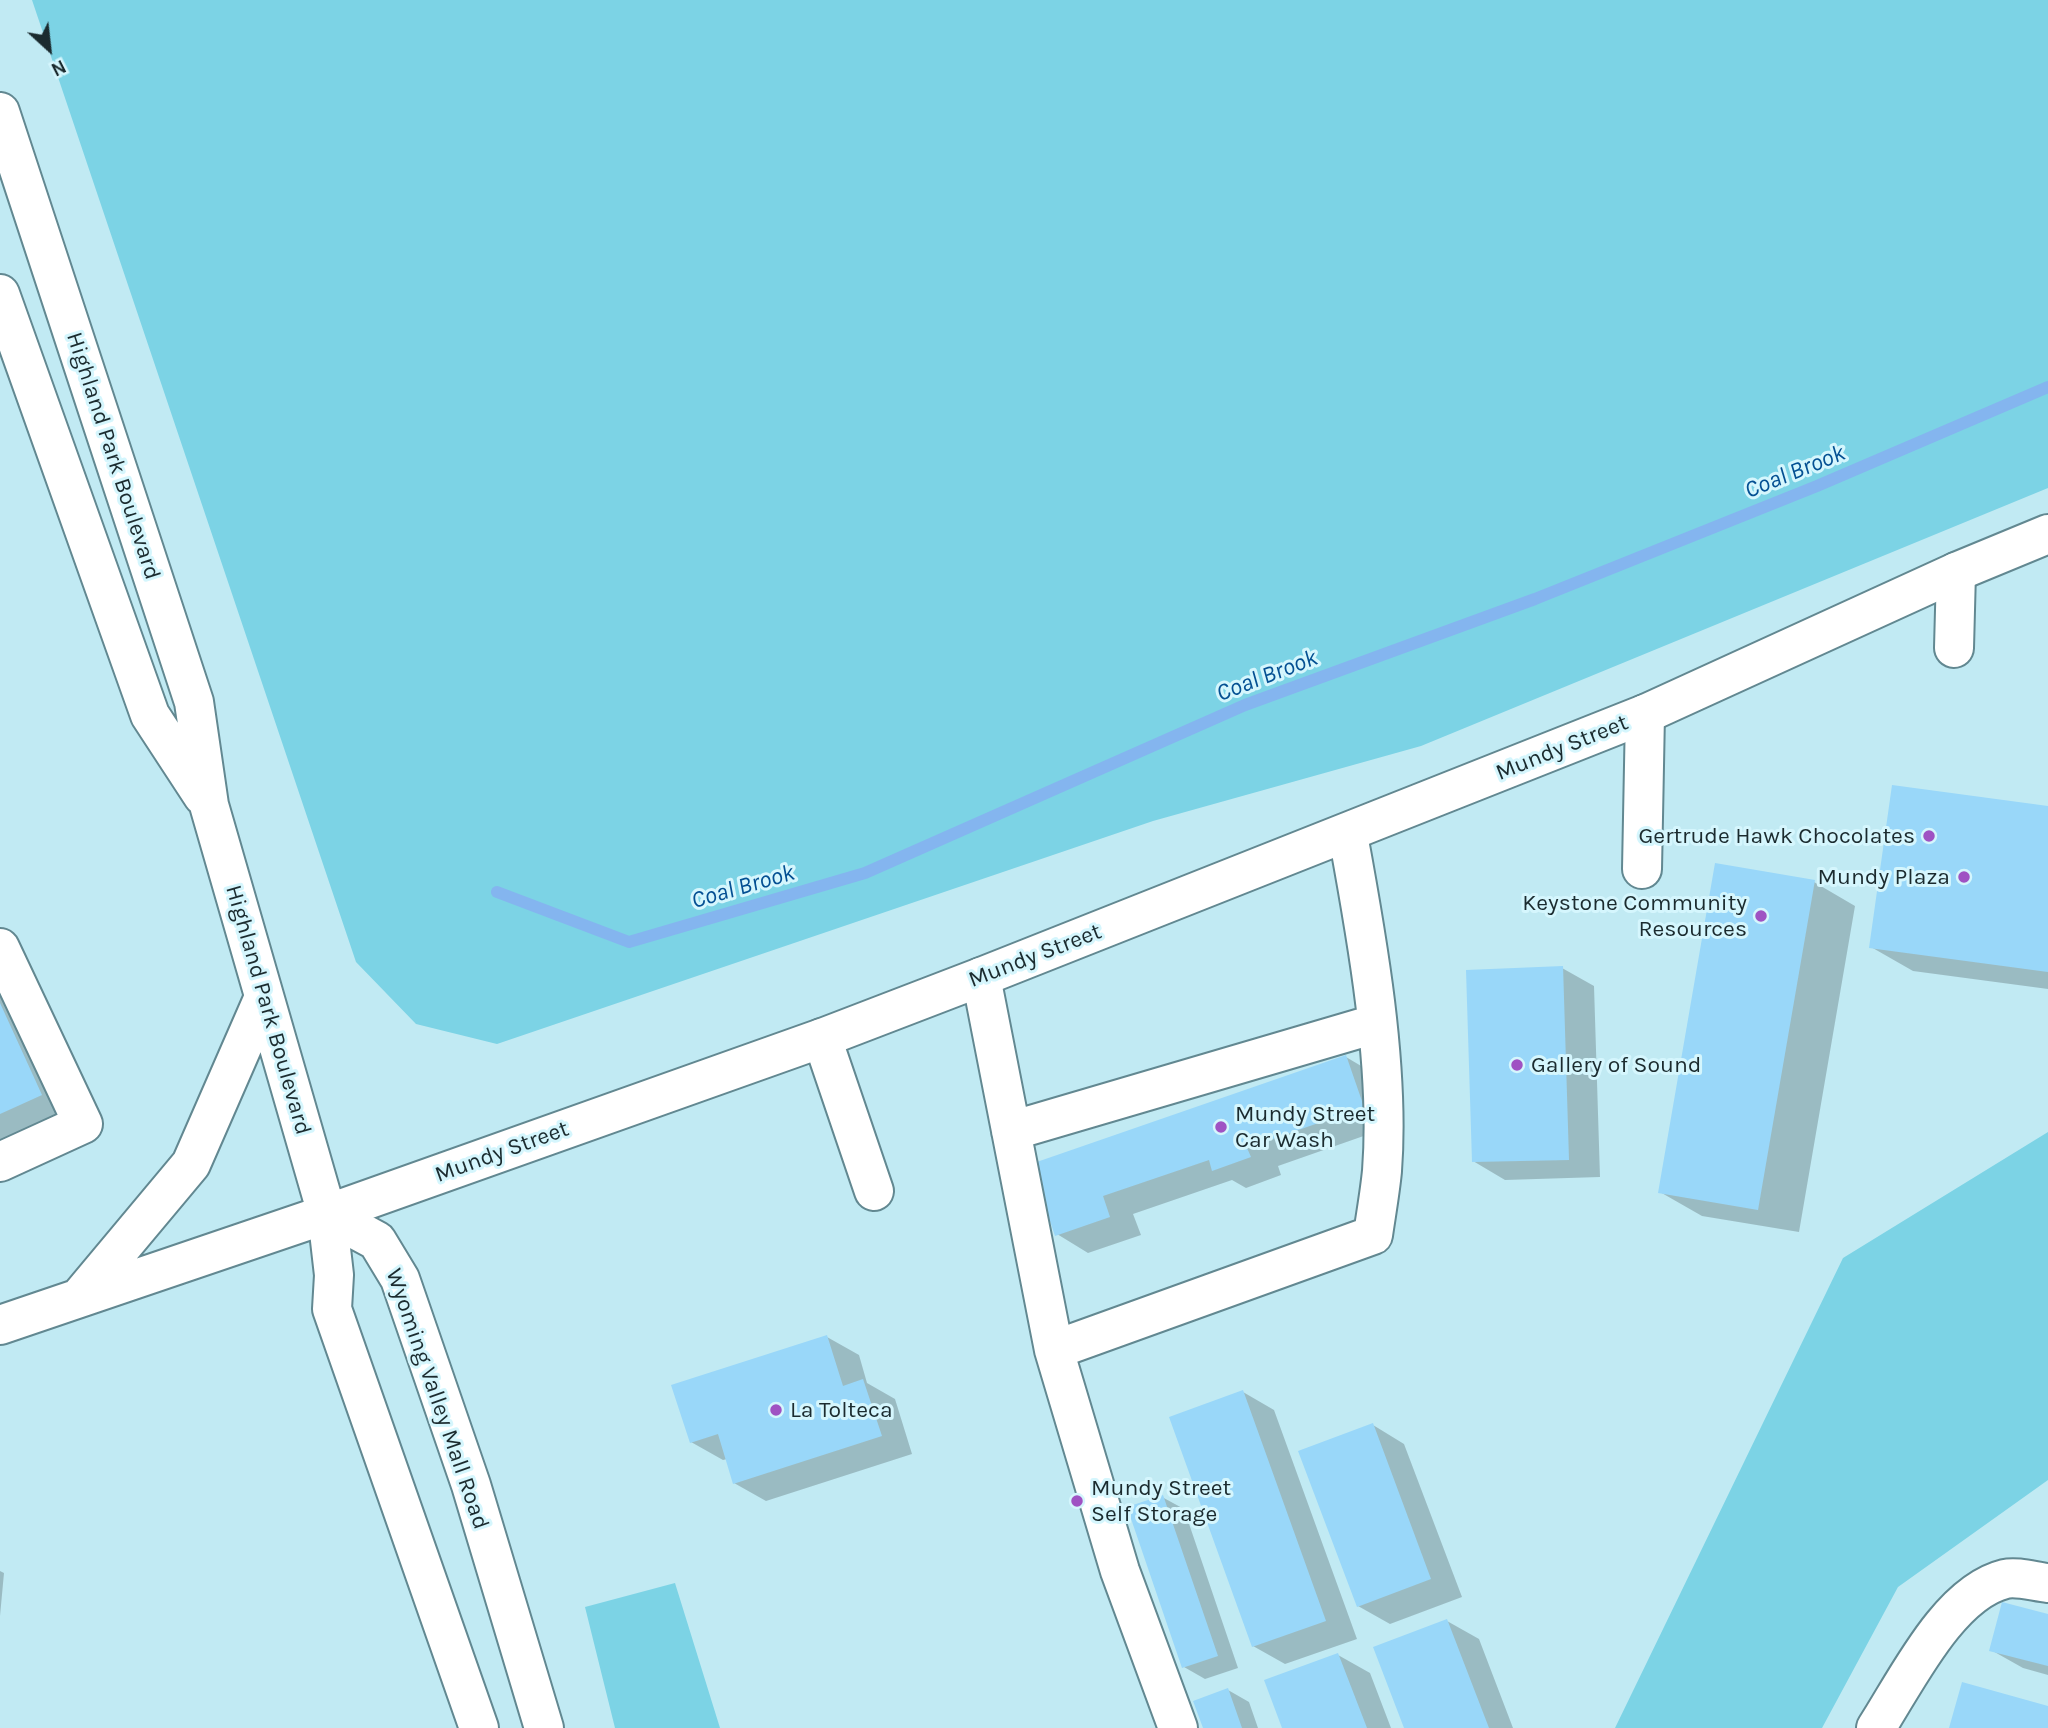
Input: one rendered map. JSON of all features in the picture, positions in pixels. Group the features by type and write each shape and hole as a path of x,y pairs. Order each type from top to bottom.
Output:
{"main road":[{"name":"Highland Park Boulevard","path":"0,112 194,702 209,805 327,1214"},
{"name":"Highland Park Boulevard","path":"0,294 150,715 209,805"},
{"name":"Mundy Street","path":"0,1325 327,1214 822,1038 981,977 1348,835 1645,714 1956,572 2048,534"},
{"path":"1954,648 1956,572"},
{"path":"1642,869 1645,714"},
{"path":"1054,1350 1373,1235 1382,1171 1382,1081 1348,835"},
{"path":"0,948 83,1124 0,1161"},
{"path":"981,977 1054,1350 1119,1571 1178,1728"},
{"path":"79,1298 191,1164 264,997"},
{"path":"1011,1131 1375,1024"},
{"path":"822,1038 874,1191"},
{"path":"327,1214 334,1275 332,1309 479,1728"},
{"name":"Wyoming Valley Mall Road","path":"327,1214 377,1241 400,1279 471,1485 544,1728"},
{"path":"1876,1728 1944,1624 1971,1596 2006,1578 2048,1583"}],"shaded area":[{"path":"32,0 2048,0 2048,488 1421,746 1153,821 497,1044 416,1024 356,962"},
{"path":"2048,1132 2048,1480 1898,1587 1822,1728 1615,1728 1843,1258"},
{"path":"675,1583 720,1728 615,1728 585,1607"}],"building":[{"name":"Mundy Plaza","path":"1892,785 2048,806 2048,972 1869,948"},
{"path":"1715,863 1815,880 1758,1210 1658,1193"},
{"name":"Gallery of Sound","path":"1563,966 1569,1160 1472,1162 1466,970"},
{"path":"0,1003 42,1095 0,1114"},
{"name":"Mundy Street Car Wash","path":"1346,1055 1364,1107 1247,1148 1251,1157 1212,1171 1209,1160 1103,1196 1110,1217 1055,1236 1031,1164"},
{"name":"La Tolteca","path":"827,1335 843,1386 863,1379 882,1436 733,1484 718,1434 690,1443 671,1385"},
{"path":"1243,1390 1326,1621 1252,1647 1169,1417"},
{"path":"1373,1423 1431,1579 1357,1607 1298,1451"},
{"path":"1163,1495 1218,1656 1182,1668 1127,1507"},
{"path":"2002,1602 2048,1614 2048,1666 1989,1651"},
{"path":"1447,1619 1489,1728 1404,1728 1373,1647"},
{"path":"1338,1653 1367,1728 1282,1728 1264,1680"},
{"path":"1962,1682 2048,1706 2048,1728 1949,1728"},
{"path":"1228,1688 1242,1728 1203,1728 1193,1701"}],"waterway":[{"name":"Coal Brook","path":"497,892 629,942 865,873 1245,705 1535,599 1817,486 2048,387"}],"place":[{"name":"Gertrude Hawk Chocolates","path":"1929,836"},
{"name":"Mundy Plaza","path":"1964,877"},
{"name":"Keystone Community Resources","path":"1761,916"},
{"name":"Gallery of Sound","path":"1517,1065"},
{"name":"Mundy Street Car Wash","path":"1221,1127"},
{"name":"La Tolteca","path":"776,1410"},
{"name":"Mundy Street Self Storage","path":"1077,1501"}]}
